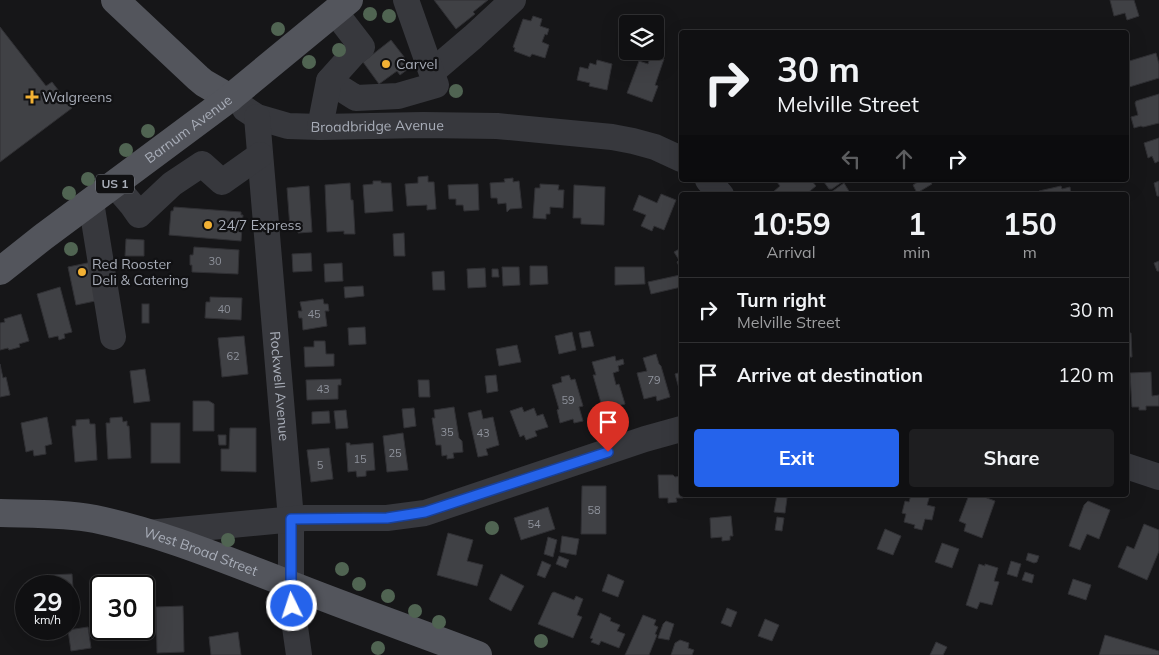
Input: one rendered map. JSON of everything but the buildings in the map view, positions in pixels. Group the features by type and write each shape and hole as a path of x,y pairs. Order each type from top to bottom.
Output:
{"main road":[{"name":"Broadbridge Avenue","path":"115,0 198,78 230,98"},
{"name":"Barnum Avenue","path":"0,271 230,98 342,6"},
{"name":"West Broad Street","path":"0,513 56,515 93,519 132,528 213,555 478,655"}],"street":[{"path":"406,0 434,78 445,125"},
{"path":"329,81 356,98 398,96 434,78 473,37 513,0"},
{"path":"320,127 329,81 362,47 342,6"},
{"name":"Broadbridge Avenue","path":"230,98 257,117 288,126 497,126 612,137 654,147 679,158"},
{"name":"Rockwell Avenue","path":"257,117 291,519 292,606 299,655"},
{"path":"172,141 222,182 260,155"},
{"path":"114,184 139,215 172,184 202,164"},
{"path":"710,182 718,192"},
{"path":"91,202 113,337"},
{"path":"148,533 291,519 387,518 425,512 679,429"},
{"path":"1129,467 1159,477"}],"place":[{"name":"Carvel","path":"386,64"},
{"name":"Walgreens","path":"32,97"},
{"name":"24/7 Express","path":"208,225"},
{"name":"Red Rooster Deli & Catering","path":"82,272"}],"route":[{"path":"292,606 291,519 407,516 425,512 608,452"}]}
